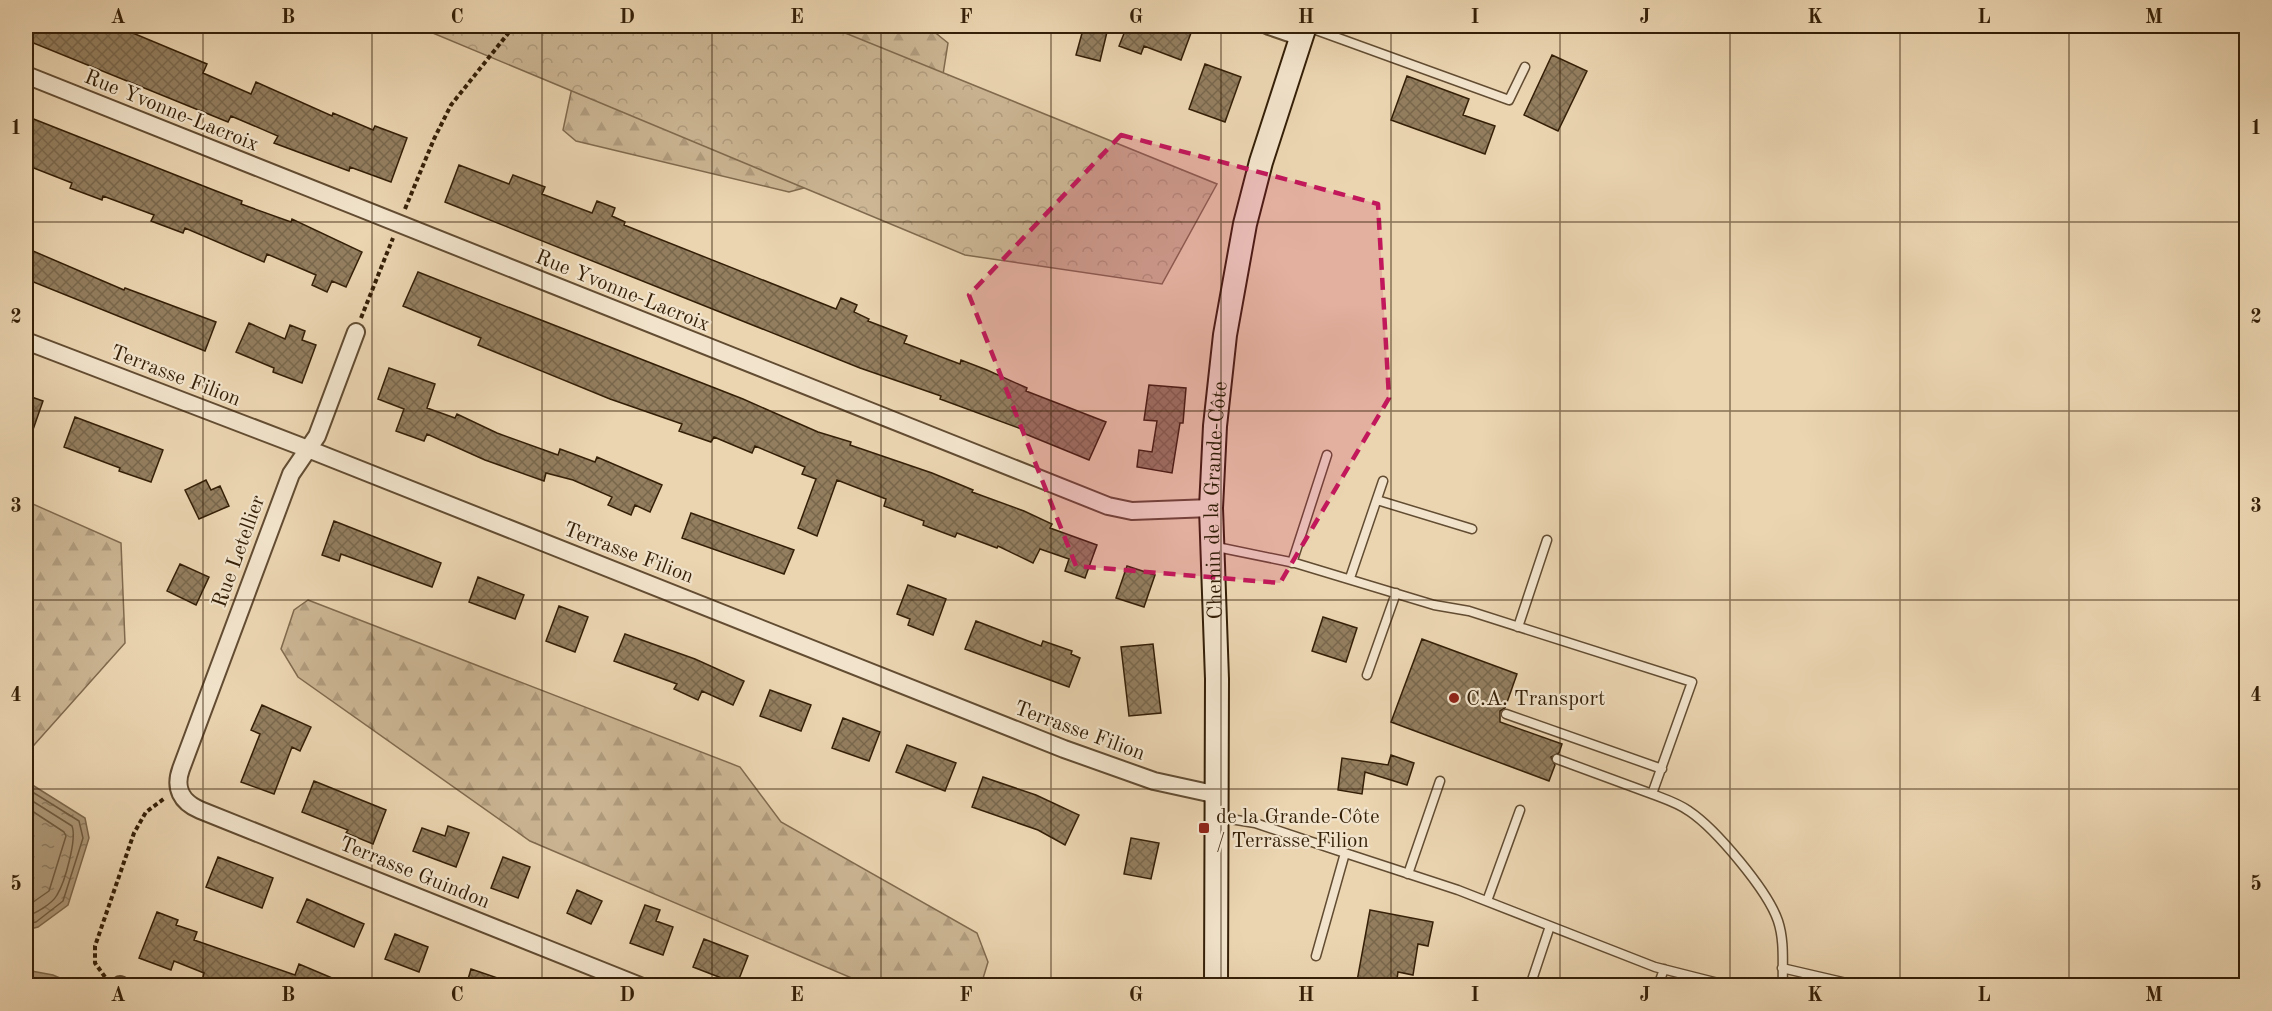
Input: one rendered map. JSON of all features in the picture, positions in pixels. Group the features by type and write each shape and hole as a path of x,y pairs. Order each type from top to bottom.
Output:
{"main road":[{"name":"Chemin de la Grande-Côte","path":"1215,986 1218,806 1211,508 1220,379 1237,260 1258,173 1304,29"}],"street":[{"path":"1269,26 1304,29"},
{"name":"Rue Yvonne-Lacroix","path":"26,75 1108,506 1132,511 1211,508"},
{"name":"Rue Letellier","path":"175,794 181,769 294,467 308,449 324,419 357,328"},
{"name":"Terrasse Filion","path":"26,341 308,449 1064,749 1218,806"},
{"name":"Terrasse Guindon","path":"175,794 200,810 640,986"}],"lane":[{"path":"1304,29 1509,100 1525,67"},
{"path":"1292,562 1327,455"},
{"path":"1350,578 1383,481"},
{"path":"1377,500 1472,529"},
{"path":"1518,627 1547,540"},
{"path":"1212,546 1292,562 1434,605 1469,611 1692,682 1652,794"},
{"path":"1367,675 1396,593"},
{"path":"1506,714 1662,770"},
{"path":"1557,759 1682,806 1704,822 1757,884 1778,920 1782,934 1783,984 1762,986"},
{"path":"1408,874 1440,781"},
{"path":"1218,806 1255,823 1487,901 1664,969 1730,986"},
{"path":"1487,901 1520,810"},
{"path":"1316,956 1345,853"},
{"path":"1530,986 1550,926"},
{"path":"1658,986 1664,969"},
{"path":"1782,969 1803,971 1851,984"}],"path":[{"path":"404,210 451,105 514,26"},
{"path":"357,328 393,237"},
{"path":"117,984 98,970 94,946 134,833 146,812 175,794"}],"highlighted area":[{"path":"1121,135 1378,204 1389,398 1280,583 1076,566 969,295"}],"green space":[{"path":"416,26 828,26 1217,184 1162,284 965,255"},
{"path":"585,26 927,26 948,43 940,93 845,177 789,192 576,141 563,130"},
{"path":"26,501 121,543 125,643 26,754"},
{"path":"308,600 740,767 781,822 977,933 988,962 981,985 868,985 530,841 298,677 281,649 294,610"}],"water":[{"path":"26,781 85,818 89,838 68,905 38,927 26,930"},
{"path":"26,970 53,975 76,985 26,985"}],"building":[{"path":"26,26 116,26 207,64 203,73 251,94 256,82 332,116 333,113 373,130 375,126 407,138 391,182 350,167 349,171 274,143 278,136 231,116 228,122 26,40"},
{"path":"1084,26 1107,32 1100,61 1076,55"},
{"path":"1127,26 1171,26 1191,33 1181,60 1144,46 1141,54 1119,46"},
{"path":"1552,55 1587,71 1558,131 1524,115"},
{"path":"1205,64 1241,77 1225,122 1189,109"},
{"path":"1407,76 1469,99 1463,115 1495,126 1485,154 1391,120"},
{"path":"26,116 242,201 241,204 291,222 292,219 362,252 346,287 332,281 327,292 312,285 316,275 267,254 264,262 185,228 183,233 151,221 154,215 103,196 102,200 70,188 72,183 26,165"},
{"path":"459,165 509,184 513,175 545,187 542,194 592,213 597,201 615,208 612,216 625,222 624,225 836,309 841,298 857,305 854,312 869,319 868,321 907,336 904,343 960,364 961,360 987,370 1027,388 1026,391 1106,422 1089,460 1023,433 1024,430 940,399 941,396 860,368 445,202"},
{"path":"26,248 124,290 125,288 216,322 205,351 26,279"},
{"path":"418,272 743,399 818,432 851,442 850,445 932,473 973,490 972,492 1024,511 1052,524 1050,528 1097,545 1085,578 1065,571 1069,559 1040,549 1033,563 998,546 997,548 957,533 955,537 923,525 924,521 884,506 886,499 837,480 817,536 798,528 816,479 802,474 805,467 755,446 752,453 714,437 711,442 679,431 682,424 610,399 478,345 481,338 403,306"},
{"path":"249,323 285,339 290,325 305,331 302,340 316,345 302,383 273,372 274,368 236,352"},
{"path":"389,368 435,384 427,408 455,418 457,414 497,433 558,455 560,449 595,462 597,457 662,485 650,512 635,505 631,515 608,505 612,497 573,480 546,473 544,481 485,460 427,434 424,441 396,431 404,409 378,399"},
{"path":"1149,385 1186,388 1183,423 1180,423 1172,473 1137,467 1139,450 1152,452 1157,421 1144,420"},
{"path":"26,395 43,401 28,444 26,443"},
{"path":"75,417 163,450 151,482 64,447"},
{"path":"206,480 211,490 220,486 229,506 199,519 185,490"},
{"path":"691,513 794,550 784,574 682,538"},
{"path":"334,521 441,563 432,587 341,554 339,561 322,555"},
{"path":"180,564 209,577 196,605 167,591"},
{"path":"1127,566 1155,575 1144,607 1116,598"},
{"path":"478,577 524,595 515,619 469,602"},
{"path":"908,585 946,599 933,635 908,625 910,619 897,614"},
{"path":"559,606 588,617 575,652 546,641"},
{"path":"1323,617 1357,628 1346,662 1312,651"},
{"path":"976,621 1041,646 1043,641 1072,651 1071,654 1080,658 1069,687 965,649"},
{"path":"625,634 695,659 744,681 733,705 702,691 698,700 674,689 677,684 614,661"},
{"name":"C.A. Transport","path":"1422,639 1517,674 1505,708 1500,711 1500,722 1562,744 1559,753 1551,757 1555,765 1549,781 1391,722"},
{"path":"1153,644 1161,713 1129,716 1121,647"},
{"path":"770,690 811,705 801,731 760,716"},
{"path":"262,705 311,727 300,751 292,747 274,794 241,782 260,734 251,730"},
{"path":"843,718 880,732 869,761 832,748"},
{"path":"907,745 956,763 945,791 896,772"},
{"path":"1391,755 1414,763 1407,785 1365,772 1362,794 1338,790 1342,758 1388,765"},
{"path":"983,777 1036,795 1079,815 1065,845 1038,830 972,807"},
{"path":"314,781 386,810 373,844 346,833 348,830 302,812"},
{"path":"448,826 469,833 456,867 413,851 422,828 445,836"},
{"path":"1131,838 1159,843 1151,879 1124,874"},
{"path":"218,857 273,878 262,908 206,887"},
{"path":"503,857 530,867 518,898 491,888"},
{"path":"577,890 602,901 591,924 567,913"},
{"path":"307,899 364,924 354,947 297,922"},
{"path":"645,905 660,910 656,921 673,927 663,955 630,943"},
{"path":"1370,910 1433,922 1428,946 1418,944 1413,975 1398,972 1396,986 1357,981"},
{"path":"157,912 178,920 176,925 197,932 194,940 295,975 299,964 351,986 217,986 202,981 204,973 174,961 171,970 139,958"},
{"path":"395,934 428,947 419,972 385,959"},
{"path":"704,939 748,956 737,984 693,967"},
{"path":"471,969 512,983 512,986 466,986"}],"place":[{"name":"C.A. Transport","path":"1454,698"},
{"name":"de la Grande-Côte / Terrasse Filion","path":"1204,828"}]}
